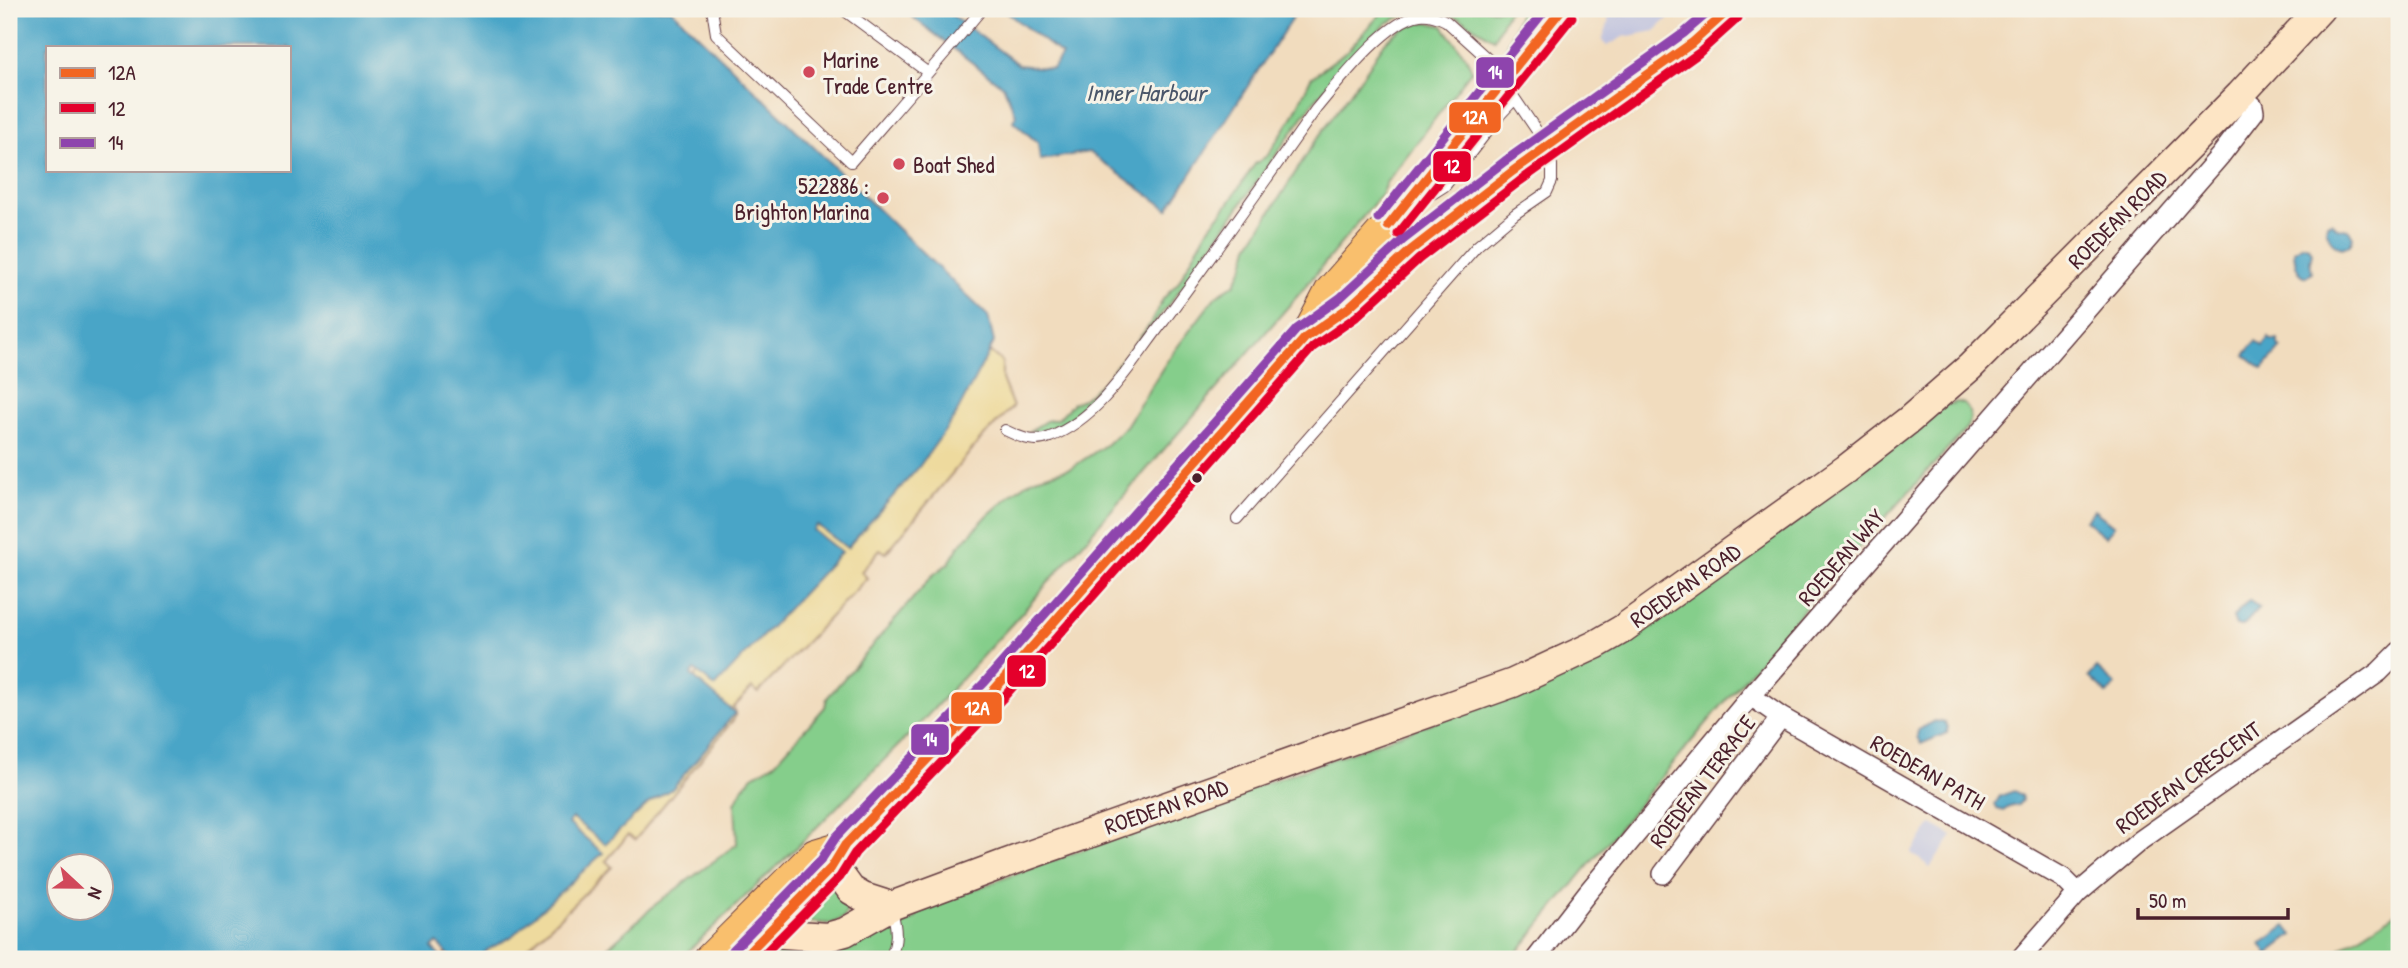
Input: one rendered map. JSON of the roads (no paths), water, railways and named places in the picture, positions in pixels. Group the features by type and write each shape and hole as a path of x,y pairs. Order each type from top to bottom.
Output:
{"main road":[{"path":"709,959 830,856 993,691 1305,338 1330,291 1510,90 1562,9"},
{"path":"1305,338 1348,308 1411,250 1547,146 1692,43 1730,9"},
{"name":"ROEDEAN ROAD","path":"768,933 827,937 845,932 891,906 1513,683 1621,630 1825,485 1909,420 1969,367 2240,95 2320,9"},
{"path":"830,856 852,890 863,897 891,906"},
{"path":"742,959 768,933 830,856"}],"street":[{"name":"ROEDEAN WAY","path":"1536,959 1588,892 1751,696 2189,192 2254,111 2253,106 2240,95"},
{"path":"2166,169 2189,192"},
{"name":"ROEDEAN CRESCENT","path":"2020,959 2078,892 2141,840 2379,671 2397,661"},
{"name":"ROEDEAN PATH","path":"1751,696 1781,717 2063,878 2078,892"},
{"name":"ROEDEAN TERRACE","path":"1662,874 1781,717"}],"lane":[{"path":"712,9 716,34 851,162 927,72 950,49 980,10"},
{"path":"842,9 927,72"},
{"path":"1005,430 1025,439 1046,439 1081,419 1100,402 1209,261 1316,109 1355,63 1408,19 1419,15 1437,17 1446,21 1489,60 1547,146 1552,181 1547,192 1515,214 1477,246 1237,519"},
{"path":"890,959 897,944 891,906"}],"water":[{"path":"9,9 671,9 988,316 994,342 954,418 918,468 847,548 817,525 813,530 841,552 715,687 695,670 691,675 735,713 673,788 649,803 605,844 572,818 568,823 603,853 511,937 487,950 479,959 453,959 437,943 432,948 442,959 9,959"},
{"name":"Inner Harbour","path":"902,9 944,9 1019,65 1052,69 1062,55 1006,12 1009,9 1298,9 1168,209 1089,152 1040,160 1038,143 1013,121 1016,115 1004,87"},
{"path":"2331,222 2337,228 2349,230 2353,237 2350,245 2342,248 2334,244 2326,230 2327,224"},
{"path":"2303,245 2309,247 2312,252 2312,272 2306,277 2298,270 2294,251"},
{"path":"2269,338 2272,341 2278,340 2278,346 2281,348 2263,369 2245,355 2256,341 2263,346"},
{"path":"2094,510 2114,526 2106,537 2085,520"},
{"path":"2249,600 2259,608 2243,626 2236,626 2233,618"},
{"path":"2097,668 2116,685 2107,694 2089,677"},
{"path":"1935,721 1945,723 1947,733 1921,744 1917,737 1918,730"},
{"path":"2014,791 2021,795 2022,800 2018,805 2003,811 1997,809 1995,804 2000,796"},
{"path":"2286,926 2293,935 2268,954 2261,944"}],"place":[{"name":"Marine Trade Centre","path":"809,72"},
{"name":"Boat Shed","path":"899,164"},
{"name":"522886 : Brighton Marina","path":"883,198"}]}
